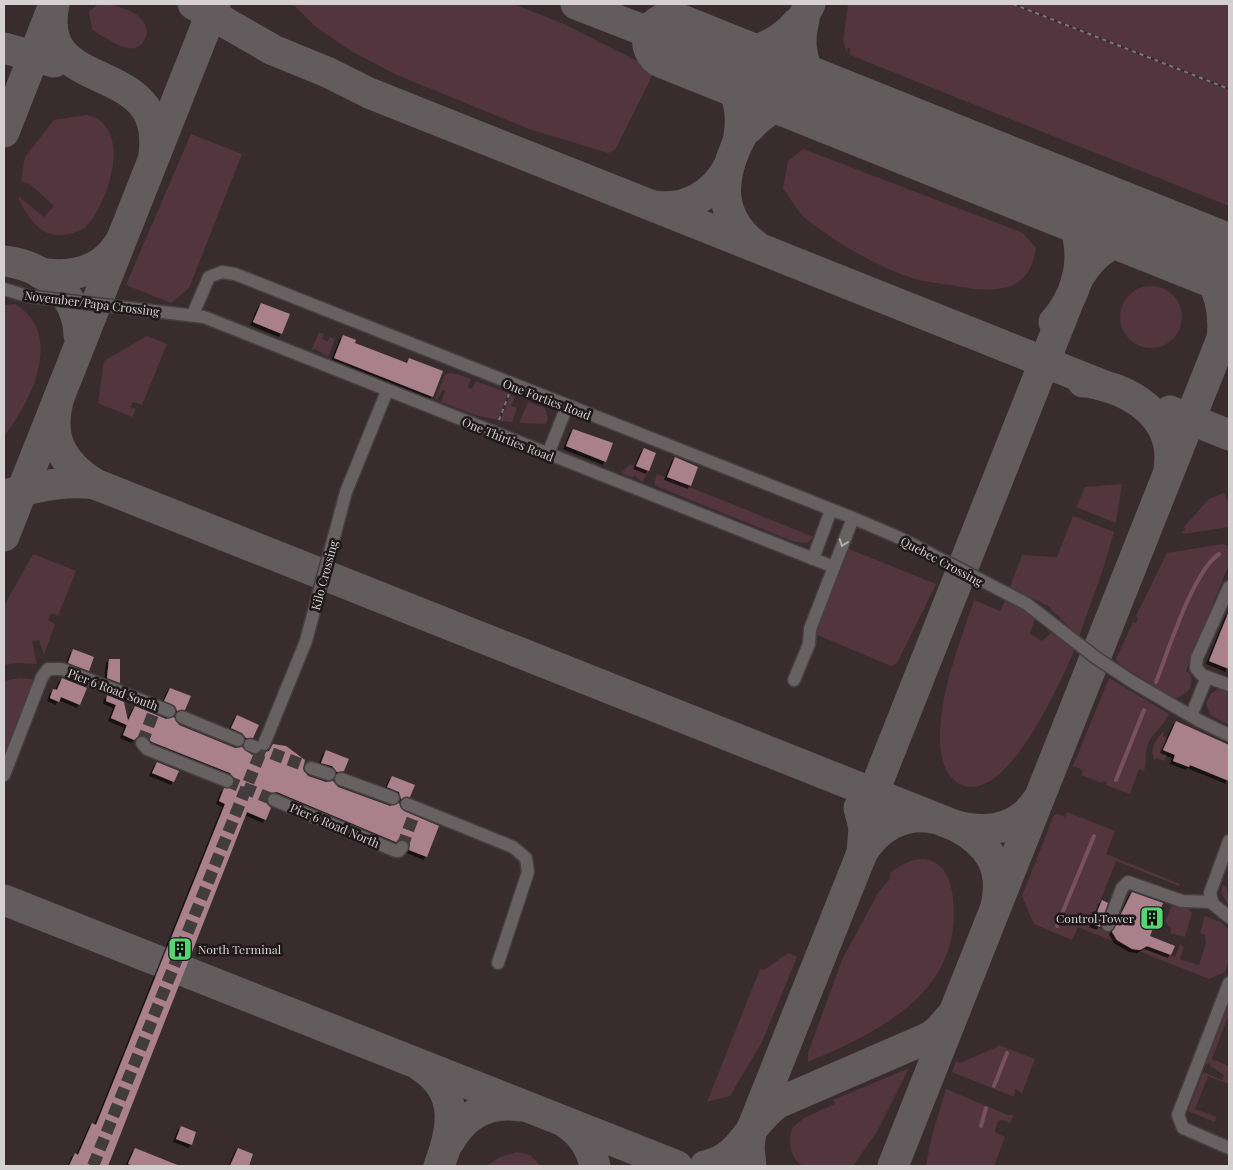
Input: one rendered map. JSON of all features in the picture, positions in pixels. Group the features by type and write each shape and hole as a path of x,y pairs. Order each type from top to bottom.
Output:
{"lane":[{"name":"One Forties Road","path":"187,314 206,282 216,273 235,274 877,528"},
{"name":"November/Papa Crossing","path":"4,289 27,296 187,314"},
{"name":"One Thirties Road","path":"187,314 204,316 494,434 834,567"},
{"name":"Kilo Crossing","path":"256,745 303,648 325,575 343,501 387,391"},
{"path":"548,454 567,406"},
{"path":"813,559 831,510"},
{"path":"794,680 808,644 810,629 852,518"},
{"name":"Quebec Crossing","path":"877,528 1039,612 1118,672 1191,716 1229,735"},
{"path":"1229,587 1196,664 1197,672 1229,685"},
{"name":"Pier 6 Road South","path":"4,775 44,674 48,670 56,668 169,712"},
{"path":"1191,716 1208,677"},
{"path":"182,717 238,740"},
{"path":"142,743 147,749 227,781"},
{"path":"310,768 329,774"},
{"path":"341,779 393,798"},
{"name":"Pier 6 Road North","path":"274,800 399,849"},
{"path":"415,808 512,847 526,858 528,872 513,912 498,963"},
{"path":"1212,902 1212,886 1229,841"},
{"path":"1108,925 1122,888 1128,882 1178,900 1199,903 1212,902 1229,917"},
{"path":"1229,982 1178,1115 1183,1128 1229,1148"}],"path":[{"path":"1013,4 1229,89"},
{"path":"494,434 512,385"}],"shaded area":[{"path":"4,4 1229,4 1229,1166 4,1166"},
{"path":"108,4 134,13 143,21 147,33 141,45 132,48 123,47 92,29 89,12 97,5"},
{"path":"293,4 513,4 564,24 655,70 615,150 608,153 529,129 397,75 351,51 316,27"},
{"path":"646,4 683,4 679,13"},
{"path":"848,4 1011,4 1229,90 1229,206 850,55 850,48 847,48 848,55 843,41"},
{"path":"1016,4 1229,4 1229,88"},
{"path":"87,115 102,122 110,134 114,150 113,167 108,185 94,217 85,228 73,233 53,235 38,227 19,200 19,197 44,217 54,206 30,184 21,181 25,157 54,120"},
{"path":"191,134 242,154 189,288 171,303 126,285"},
{"path":"803,149 1023,233 1036,248 1032,264 1025,276 1016,284 992,290 917,279 898,273 870,260 830,237 806,219 783,188 788,161"},
{"path":"1151,286 1163,288 1173,295 1180,305 1182,317 1180,329 1173,339 1163,346 1151,348 1139,346 1129,339 1122,329 1120,317 1122,305 1129,295 1139,288"},
{"path":"15,304 30,317 38,332 41,350 33,387 4,436 4,305"},
{"path":"319,332 324,334 322,339 328,341 330,337 335,339 328,357 315,349 311,351"},
{"path":"147,336 167,344 142,405 133,402 130,407 136,409 132,417 98,403 104,361"},
{"path":"448,373 471,379 468,387 472,389 476,381 508,393 498,420 478,416 441,402 445,391 442,390 437,400 435,399 445,375"},
{"path":"510,395 515,397 511,406 517,408 512,422 500,421"},
{"path":"528,402 545,408 548,418 546,424 519,423"},
{"path":"630,464 649,471 642,482 634,475 633,478 621,473"},
{"path":"657,474 814,537 807,543 795,542 656,486 654,483"},
{"path":"1122,484 1116,523 1076,507 1085,487"},
{"path":"1224,493 1229,504 1229,527 1184,534 1181,532 1185,531 1184,527 1209,499"},
{"path":"1073,516 1114,532 1079,637 1048,606 1010,587 1022,555 1057,557"},
{"path":"1222,544 1229,546 1229,564 1186,671 1191,675 1190,688 1174,699 1119,664 1116,659 1133,622 1136,623 1138,618 1136,616 1167,553"},
{"path":"849,549 936,584 897,663 891,666 815,634"},
{"path":"33,554 76,571 58,616 51,613 48,620 55,624 44,655 39,640 32,641 37,664 17,663 4,665 4,606"},
{"path":"974,600 1000,611 1005,601 1027,612 1035,619 1030,634 1042,641 1051,633 1075,649 1029,738 1012,761 994,778 976,787 958,783 948,773 941,753 940,738 944,698"},
{"path":"20,678 32,679 33,684 4,761 4,681"},
{"path":"1109,678 1169,714 1148,744 1144,771 1139,769 1130,794 1106,785 1107,782 1103,781 1102,783 1081,775 1083,770 1073,766"},
{"path":"1222,688 1229,689 1229,725 1210,715 1206,703 1211,693"},
{"path":"1164,731 1163,736 1167,738 1163,750 1168,752 1164,761 1156,758 1155,761 1153,757 1154,744"},
{"path":"1067,812 1115,831 1106,854 1180,884 1179,886 1116,861 1091,925 1175,957 1180,944 1184,947 1180,959 1199,965 1206,943 1205,935 1200,933 1205,916 1222,923 1229,930 1229,960 1225,972 1209,979 1078,927 1072,940 1034,924 1022,896 1054,815 1058,814 1065,817"},
{"path":"924,859 940,866 949,880 952,891 953,925 947,955 933,980 914,1001 891,1020 865,1036 808,1062 808,1053 842,960 878,893 890,879 890,873 898,867 914,860"},
{"path":"1223,885 1227,888 1229,906 1221,893"},
{"path":"1173,902 1188,908 1192,913 1185,937 1170,933 1171,928 1165,922"},
{"path":"788,953 797,957 762,1042 730,1096 707,1102 760,969 764,970"},
{"path":"1229,1004 1229,1014 1212,1059 1229,1066 1229,1084 1208,1076 1195,1109 1216,1117 1215,1122 1188,1111 1203,1072 1222,1080 1224,1075 1210,1066 1210,1063 1205,1064"},
{"path":"998,1045 1035,1059 1022,1093 1015,1089 1014,1097 952,1072 956,1061 960,1063"},
{"path":"909,1068 878,1130 853,1166 804,1166 799,1163 793,1155 790,1143 793,1127 804,1118 835,1104 833,1100"},
{"path":"946,1089 1008,1115 1014,1115 1010,1123 1002,1120 998,1121 996,1133 1005,1137 994,1166 926,1166 931,1139"},
{"path":"517,1152 531,1155 540,1166 486,1166 500,1157"}],"building":[{"path":"261,303 290,314 282,334 253,322"},
{"path":"343,335 356,340 355,343 407,363 409,358 443,371 433,397 334,358"},
{"path":"573,429 613,443 606,462 566,446"},
{"path":"644,448 656,453 649,471 636,466"},
{"path":"675,457 698,467 691,486 667,477"},
{"path":"1229,611 1229,669 1209,661"},
{"path":"73,649 94,657 89,671 68,663"},
{"path":"109,659 120,659 120,683 107,678"},
{"path":"62,678 87,688 80,705 61,697 59,702 50,698 53,689 57,690"},
{"path":"170,688 191,696 185,710 177,711 175,706 164,701"},
{"name":"North Terminal","path":"107,695 124,702 128,721 135,706 166,719 174,717 179,725 235,748 242,747 252,755 269,751 273,744 286,746 305,760 303,769 308,776 326,782 333,781 338,787 390,806 399,803 404,811 439,826 427,857 409,850 410,844 406,840 399,839 396,842 277,792 270,793 266,797 267,804 271,808 266,820 247,812 108,1166 69,1166 75,1153 78,1155 92,1123 96,1125 225,804 219,801 224,788 232,788 235,780 230,773 152,742 145,736 140,735 134,740 123,735 127,725 111,718 116,705 106,701"},
{"path":"237,715 259,725 253,738 246,738 242,733 231,728"},
{"path":"1176,721 1229,745 1229,781 1190,765 1189,767 1173,761 1175,755 1163,750"},
{"path":"326,750 349,759 344,771 337,772 332,766 321,763"},
{"path":"157,762 179,771 174,782 152,773"},
{"path":"392,776 415,785 410,797 401,799 399,792 387,787"},
{"name":"Control Tower","path":"1132,892 1163,903 1150,936 1175,946 1171,955 1147,946 1140,950 1132,949 1117,940 1112,932"},
{"path":"1102,900 1108,903 1100,927 1092,924"},
{"path":"181,1126 196,1132 192,1145 176,1139"},
{"path":"135,1148 180,1166 134,1166 128,1164"},
{"path":"238,1148 253,1154 249,1166 230,1166"}],"waterway":[{"path":"1156,682 1191,594 1209,563 1219,554"},
{"path":"1116,780 1144,710"},
{"path":"1057,926 1094,836"},
{"path":"994,1086 1007,1053"},
{"path":"981,1126 986,1108"}],"taxiway":[{"path":"54,4 53,33 63,53 80,67 123,88 141,102 153,123 154,154"},
{"path":"193,4 273,50 327,72 369,93 1102,385"},
{"path":"4,536 215,4"},
{"path":"576,4 671,41"},
{"path":"755,245 736,226 732,218 726,201 727,173 738,143 810,4"},
{"path":"4,132 51,12"},
{"path":"804,20 801,46 807,70 821,92 841,108"},
{"path":"690,49 719,54 748,52 774,42 797,23"},
{"path":"4,48 54,62"},
{"path":"693,51 716,67 732,87 740,112 738,141"},
{"path":"749,128 772,109 796,102 822,104 850,113"},
{"path":"656,206 679,206 699,198 716,184 729,166"},
{"path":"1027,184 1054,198 1066,211 1079,243 1078,277 1072,293 1054,322"},
{"path":"1076,282 1096,255 1120,240 1145,236 1170,241 1193,255 1210,277 1221,305 1222,339"},
{"path":"40,273 62,275 84,271 103,261 118,245"},
{"path":"4,261 32,268 56,284 72,307 77,320 79,335"},
{"path":"864,828 869,804 1067,305"},
{"path":"893,1166 1229,321"},
{"path":"1083,382 1096,383 1117,390 1140,402 1150,410 1164,430 1168,442 1170,454 1169,468"},
{"path":"58,401 55,428 61,450 74,468 95,484 956,826 968,833 986,849 992,858 998,880 996,906"},
{"path":"1170,411 1229,435"},
{"path":"8,494 62,484 95,484"},
{"path":"956,826 979,829 1001,827 1021,818 1037,801"},
{"path":"751,1166 749,1148 751,1131 862,853 864,828 859,808"},
{"path":"861,855 874,837 891,824 911,817 933,818"},
{"path":"4,900 677,1166"},
{"path":"705,1166 718,1162 728,1156 768,1111 778,1103 930,1037 951,1016"},
{"path":"422,1067 443,1088 448,1100 450,1125 448,1139 439,1166"},
{"path":"449,1142 462,1124 478,1112 498,1106 520,1106"},
{"path":"566,1123 577,1131 585,1142 595,1166"}],"runway":[{"path":"671,41 1229,264"}],"tunnel":[{"path":"142,743 155,709"},
{"path":"93,1166 264,744"},
{"path":"255,747 311,768"},
{"path":"227,781 274,800"},
{"path":"402,847 415,812"}],"place":[{"name":"Control Tower","path":"1152,918"},
{"name":"North Terminal","path":"180,949"}]}
